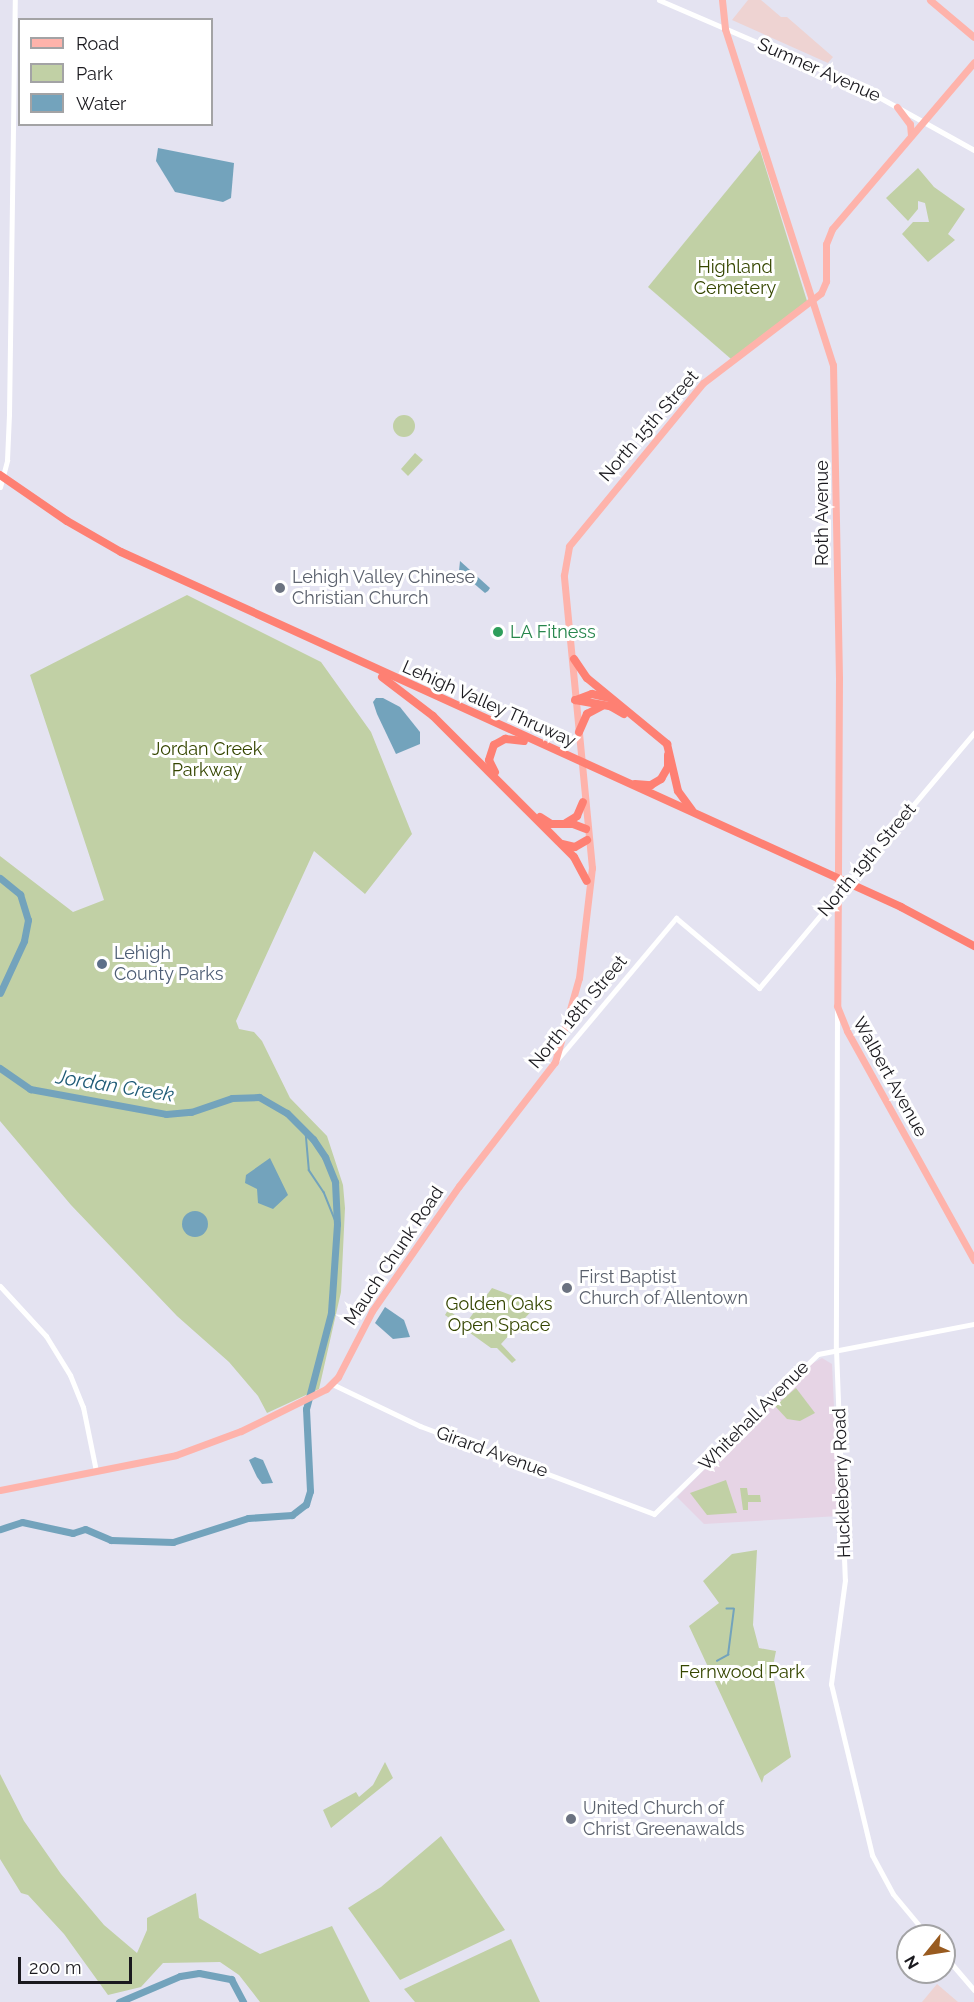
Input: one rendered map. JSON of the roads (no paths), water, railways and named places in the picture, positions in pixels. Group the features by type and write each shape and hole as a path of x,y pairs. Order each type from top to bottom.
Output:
{"highway":[{"name":"Lehigh Valley Thruway","path":"0,474 6,485 121,552 873,897 974,946"},
{"name":"Lehigh Valley Thruway","path":"0,481 118,556 524,741 576,762"},
{"path":"574,659 582,673 669,747 678,791 698,815"},
{"path":"382,677 427,710 578,862 587,881"},
{"path":"575,700 595,694 616,702"},
{"path":"575,700 607,705 660,743 668,757 667,770 656,783 628,783"},
{"path":"579,732 590,711 607,705"},
{"path":"524,741 498,742 490,753 491,766 540,817 551,824 565,824 588,834 575,847 560,843"},
{"name":"Lehigh Valley Thruway","path":"588,768 628,783 826,876"},
{"path":"565,824 577,816 583,802"},
{"name":"Lehigh Valley Thruway","path":"873,897 974,952"}],"main road":[{"name":"Roth Avenue","path":"722,0 725,29 832,358 836,424 839,893"},
{"path":"930,0 974,37"},
{"path":"814,301 825,286 825,250 829,234 974,62"},
{"path":"897,107 910,124 910,137"},
{"name":"North 15th Street","path":"569,630 564,569 569,546 703,383 814,301"},
{"path":"569,630 574,659 575,700"},
{"path":"555,1062 579,978 587,905 588,834 569,630"},
{"path":"579,732 583,802 588,834 587,905"},
{"name":"Walbert Avenue","path":"839,893 837,1006 847,1031 974,1260"},
{"name":"North 18th Street","path":"503,1126 555,1062"},
{"name":"Mauch Chunk Road","path":"0,1490 200,1447 320,1394 332,1384 372,1311 503,1126"}],"street":[{"path":"6,485 9,425 15,0"},
{"name":"Sumner Avenue","path":"659,0 848,81 974,150"},
{"name":"North 19th Street","path":"676,918 759,988 974,733"},
{"name":"North 18th Street","path":"555,1062 676,918"},
{"name":"Huckleberry Road","path":"837,1006 836,1348 845,1580 831,1668 831,1692 872,1855 887,1886 918,1924"},
{"path":"562,1038 571,1044"},
{"path":"0,1286 46,1336 70,1375 83,1407 96,1471"},
{"name":"Whitehall Avenue","path":"654,1514 809,1360 836,1348 974,1324"},
{"name":"Girard Avenue","path":"332,1384 420,1426 654,1514"},
{"path":"956,1969 974,1990"}],"water":[{"path":"158,148 234,163 231,198 223,202 175,192 156,161"},
{"path":"460,561 490,588 488,591 485,593 459,571"},
{"path":"376,698 383,698 400,707 420,732 420,744 396,754 377,714 373,702"},
{"path":"270,1158 288,1195 273,1209 258,1203 257,1189 245,1183 246,1175"},
{"path":"195,1211 204,1215 208,1224 204,1233 195,1237 186,1233 182,1224 186,1215"},
{"path":"385,1307 404,1320 410,1337 393,1339 375,1323"},
{"path":"255,1457 263,1460 273,1483 262,1484 257,1477 249,1460"}],"waterway":[{"name":"Jordan Creek","path":"0,878 20,894 28,920 24,941 0,993"},
{"name":"Jordan Creek","path":"0,1068 30,1089 166,1114 191,1112 232,1098 259,1097 287,1113 313,1139 325,1157 335,1182 337,1224 331,1313 306,1409 310,1491 306,1504 292,1515 248,1518 173,1542 111,1540 85,1529 73,1533 22,1522 0,1529"},
{"path":"306,1132 309,1170 324,1192 337,1224"},
{"path":"717,1661 728,1655 734,1609 727,1609"},
{"name":"Jordan Creek","path":"119,2002 180,1976 199,1973 231,1979 243,2002"}],"place":[{"name":"Lehigh Valley Chinese Christian Church","path":"280,588"},
{"name":"LA Fitness","path":"498,632"},
{"name":"Lehigh County Parks","path":"102,964"},
{"name":"First Baptist Church of Allentown","path":"567,1288"},
{"name":"United Church of Christ Greenawalds","path":"571,1819"}],"park label":[{"name":"Highland Cemetery","path":"735,278"},
{"name":"Jordan Creek Parkway","path":"207,760"},
{"name":"Golden Oaks Open Space","path":"499,1315"},
{"name":"Fernwood Park","path":"742,1672"}]}
